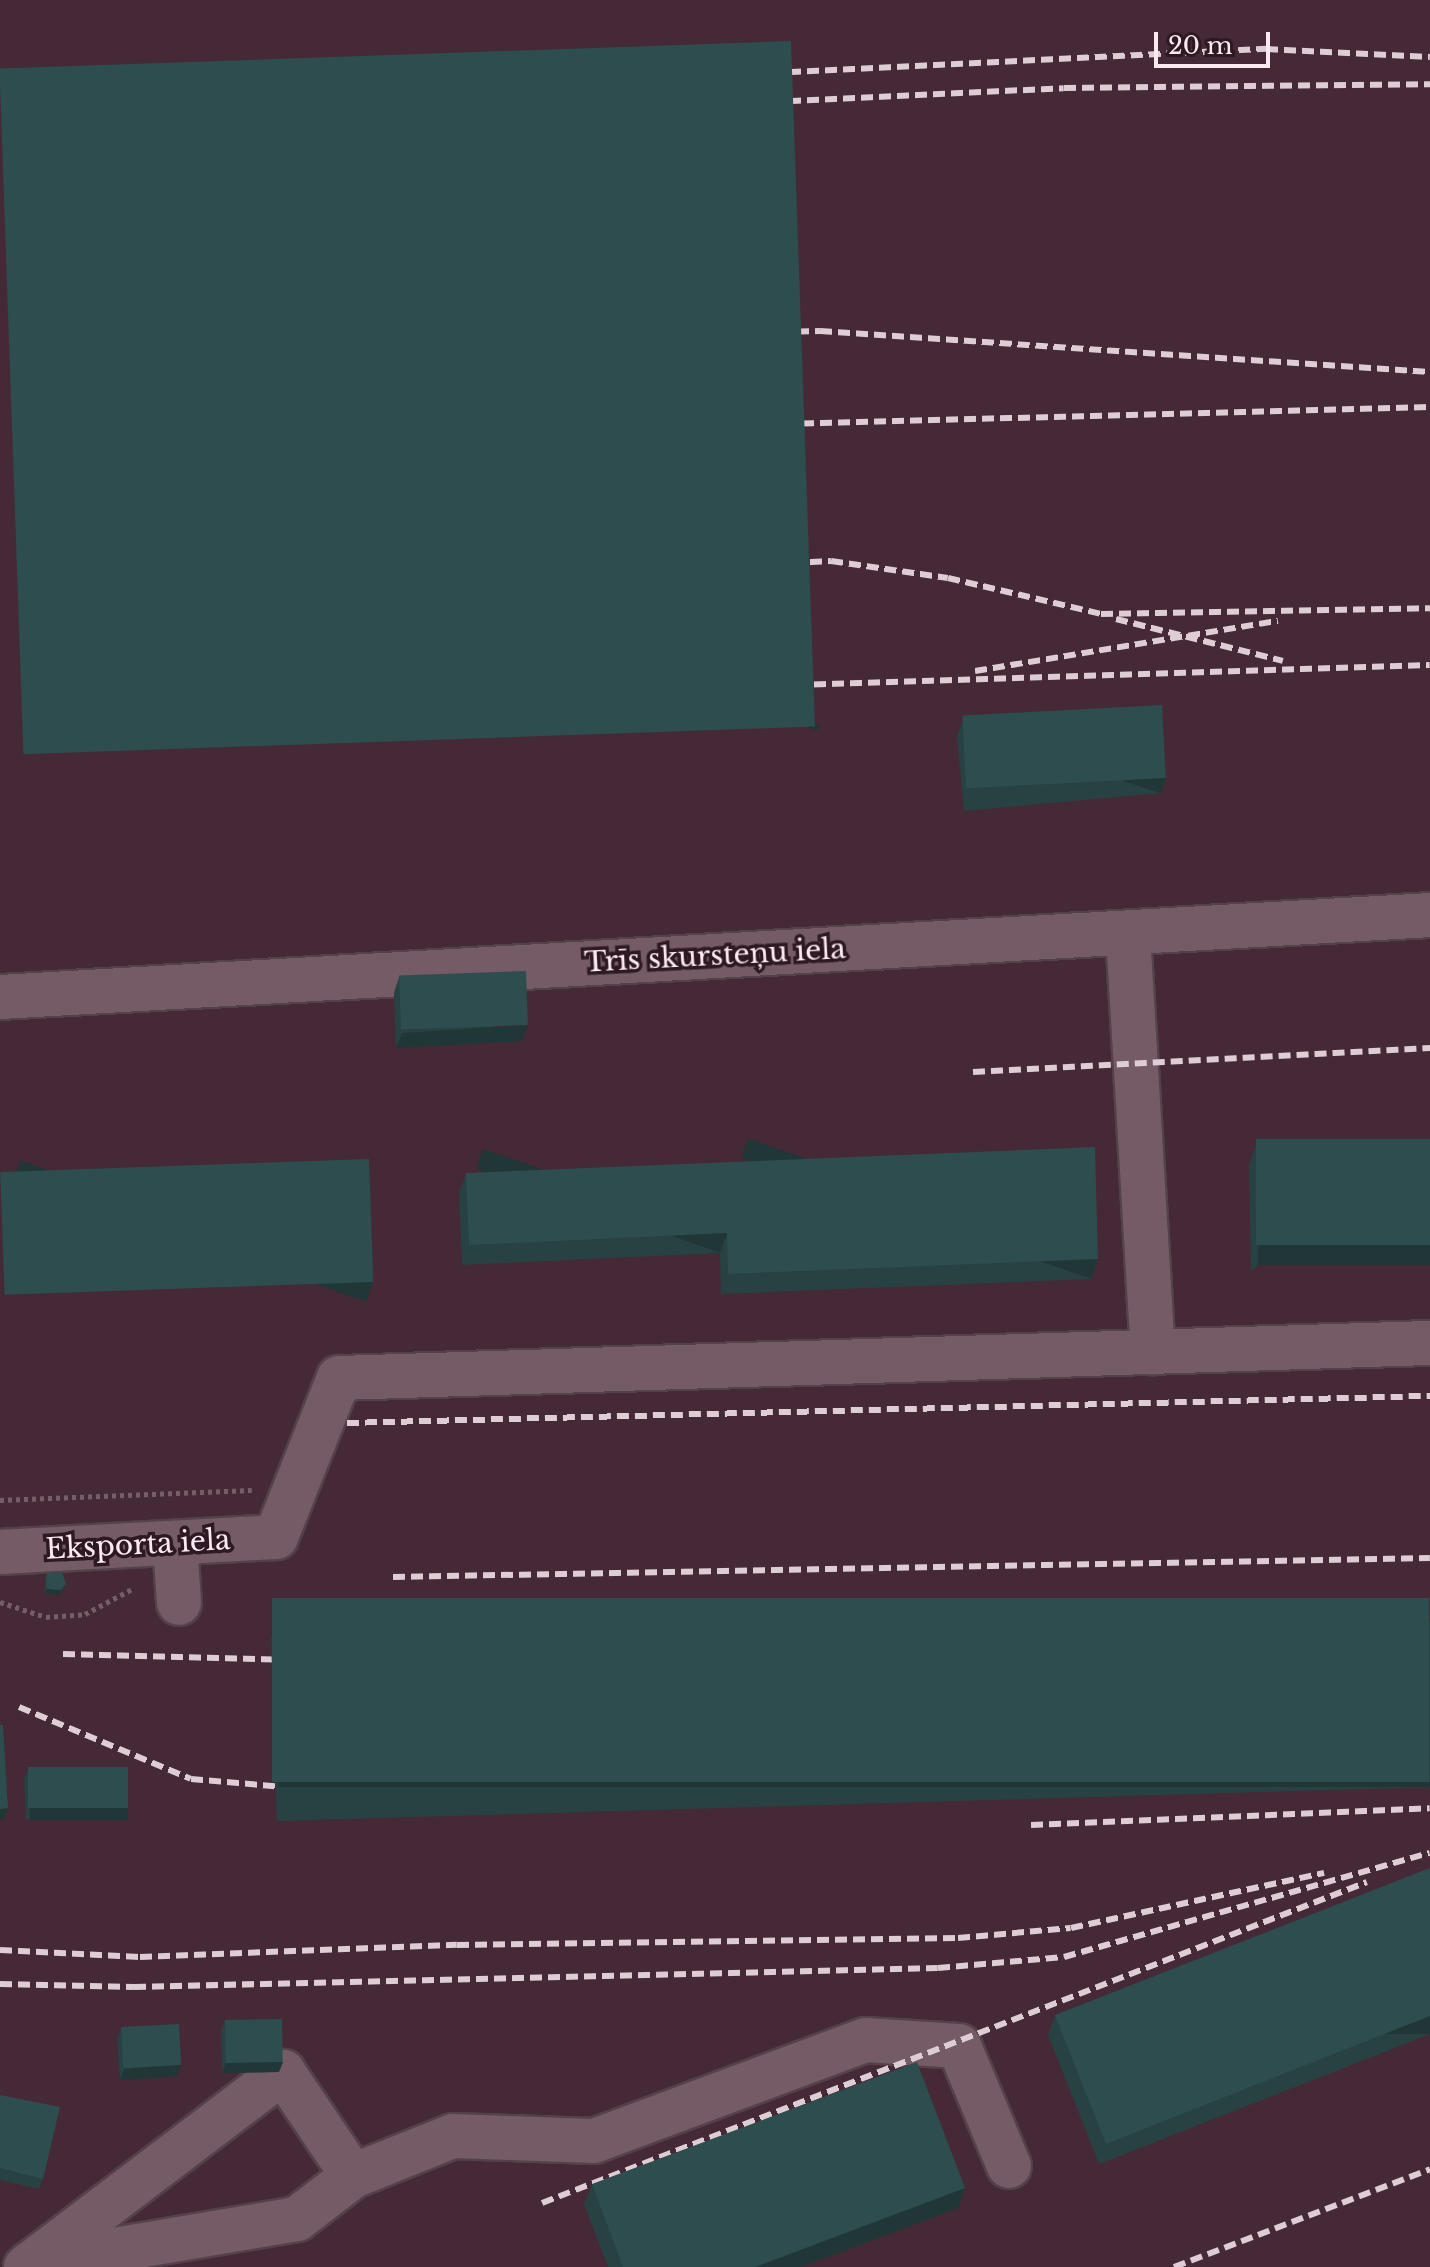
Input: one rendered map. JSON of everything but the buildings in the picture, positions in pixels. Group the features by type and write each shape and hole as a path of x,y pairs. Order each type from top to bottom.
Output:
{"street":[{"name":"Trīs skursteņu iela","path":"0,997 122,986 1128,934 1430,915"},
{"path":"1128,934 1153,1352"},
{"path":"293,1489 339,1378 1430,1343"},
{"name":"Eksporta iela","path":"0,1552 276,1537 293,1489"},
{"path":"175,1544 179,1603"},
{"path":"28,2266 297,2219 353,2176 453,2136 594,2141 866,2040 959,2046 1009,2166"},
{"path":"28,2266 283,2072 353,2176"}],"path":[{"path":"0,1500 293,1489"}],"shaded area":[{"path":"0,0 1430,0 1430,2267 0,2267"}],"railway":[{"path":"771,73 1266,49 1430,57"},
{"path":"771,102 1064,88 1430,84"},
{"path":"779,332 820,331 1430,372"},
{"path":"784,424 1430,407"},
{"path":"792,563 831,561 948,578 1101,614 1430,608"},
{"path":"1116,619 1283,661"},
{"path":"975,671 1278,621"},
{"path":"796,685 1430,665"},
{"path":"973,1072 1430,1048"},
{"path":"347,1423 1430,1396"},
{"path":"393,1577 1430,1558"},
{"path":"63,1654 295,1660"},
{"path":"19,1707 191,1779 296,1788"},
{"path":"1031,1825 1430,1808"},
{"path":"0,1984 134,1987 938,1968 1064,1957 1430,1853"},
{"path":"0,1950 140,1957 457,1945 958,1938 1071,1928 1324,1873"},
{"path":"542,2203 1367,1882"},
{"path":"1174,2267 1430,2169"}]}
